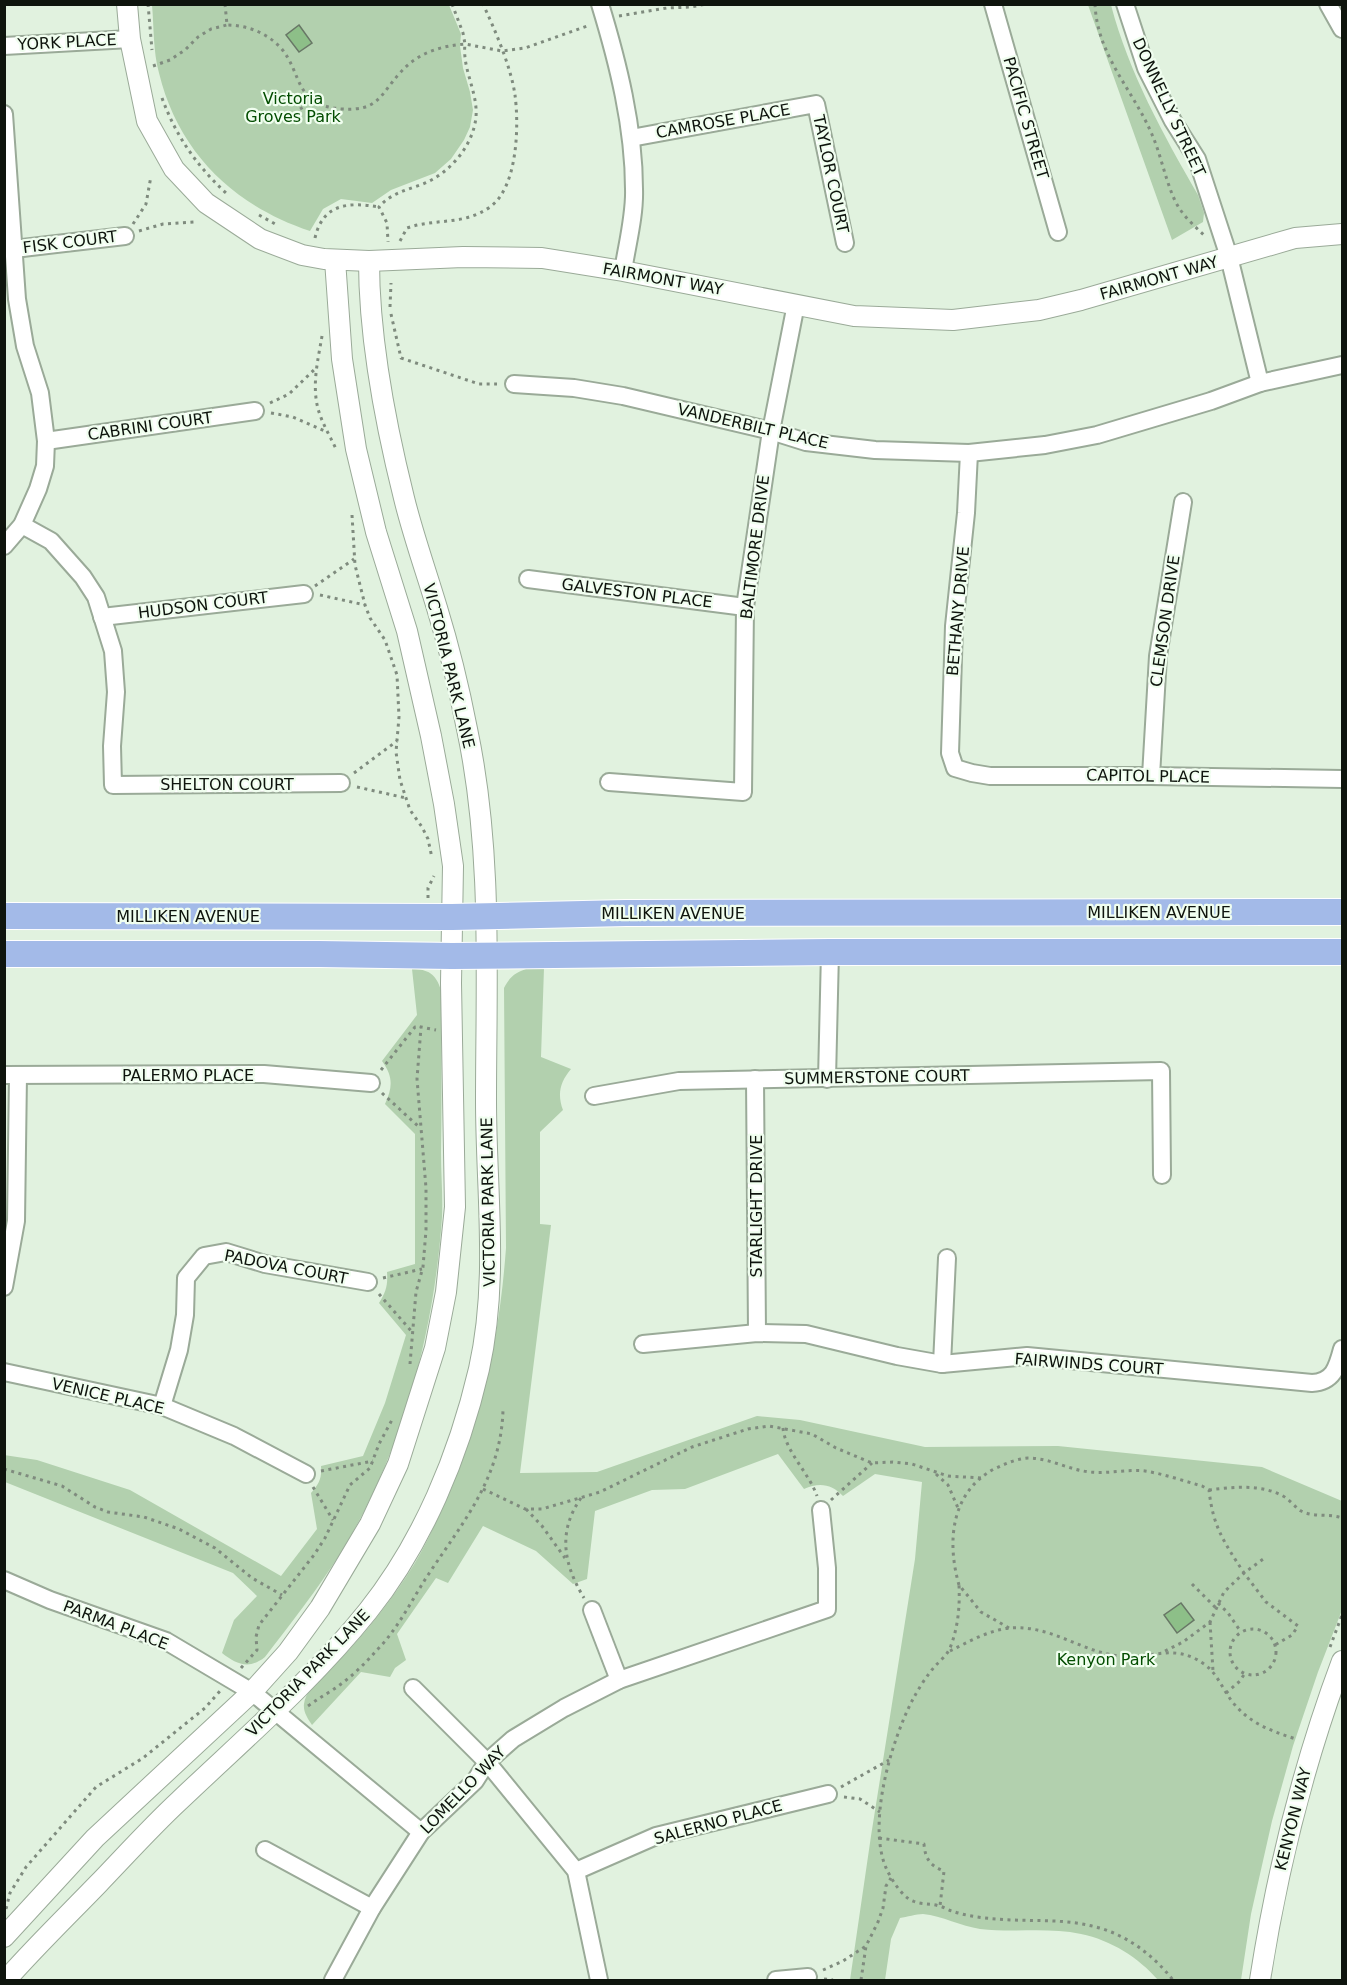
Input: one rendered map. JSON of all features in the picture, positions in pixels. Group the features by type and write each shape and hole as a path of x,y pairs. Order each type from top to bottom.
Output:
{"main road":[{"name":"MILLIKEN AVENUE","path":"4,916 440,917 626,913 1342,912"},
{"path":"4,954 486,956 830,952 1342,952"}],"street":[{"name":"FAIRMONT WAY","path":"127,4 130,39 147,121 174,169 206,203 260,239 302,255 335,260 369,261 463,257 542,258 623,271 854,316 953,320 1039,310 1295,238 1342,234"},
{"path":"600,4 623,95 631,138 634,191 623,271"},
{"name":"PACIFIC STREET","path":"993,4 1058,232"},
{"name":"DONNELLY STREET","path":"1125,4 1146,68 1173,121 1197,159 1229,257 1260,383"},
{"path":"1328,4 1342,29"},
{"name":"YORK PLACE","path":"4,46 130,39"},
{"name":"CAMROSE PLACE","path":"631,138 816,104"},
{"name":"TAYLOR COURT","path":"816,104 845,243"},
{"path":"4,114 17,299 25,346 40,393 46,441 45,466 38,489 22,525 4,546"},
{"name":"FISK COURT","path":"14,249 125,236"},
{"name":"VICTORIA PARK LANE","path":"4,1937 95,1838 252,1692 288,1652 320,1608 370,1524 398,1464 435,1348 448,1283 455,1207 452,956 440,917 453,867 431,736 407,631 376,532 356,448 342,358 335,260"},
{"name":"VICTORIA PARK LANE","path":"9,1969 174,1806 283,1717 370,1608 412,1544 434,1503 468,1411 480,1366 489,1302 492,1231 486,1118 484,850 468,732 440,615 399,476 376,357 369,261"},
{"name":"BALTIMORE DRIVE","path":"609,782 743,792 745,607 771,431 796,304"},
{"name":"VANDERBILT PLACE","path":"514,384 574,388 623,396 771,431 806,442 875,450 969,453 1045,445 1098,435 1211,401 1260,383 1342,365"},
{"name":"CABRINI COURT","path":"46,441 255,411"},
{"name":"BETHANY DRIVE","path":"955,768 950,753 954,626 966,513 969,453"},
{"name":"CLEMSON DRIVE","path":"1151,776 1158,656 1183,502"},
{"path":"22,525 51,541 96,597 102,617"},
{"name":"GALVESTON PLACE","path":"528,579 745,607"},
{"name":"HUDSON COURT","path":"102,617 304,594"},
{"name":"SHELTON COURT","path":"102,617 113,651 116,692 112,746 113,785 341,783"},
{"name":"CAPITOL PLACE","path":"955,768 972,774 990,776 1342,779"},
{"path":"827,1079 830,952"},
{"name":"SUMMERSTONE COURT","path":"594,1096 679,1081 1161,1071 1162,1175"},
{"name":"PALERMO PLACE","path":"11,1075 264,1074 371,1083"},
{"path":"4,1287 16,1221 11,1075"},
{"name":"STARLIGHT DRIVE","path":"755,1079 757,1333"},
{"name":"PADOVA COURT","path":"162,1406 179,1350 185,1315 186,1278 204,1256 226,1252 277,1267 368,1282"},
{"path":"942,1364 947,1258"},
{"name":"FAIRWINDS COURT","path":"642,1344 757,1333 806,1334 897,1356 942,1364 1027,1356 1299,1382 1323,1382 1332,1375 1342,1349"},
{"name":"VENICE PLACE","path":"4,1372 162,1406 234,1436 306,1474"},
{"name":"LOMELLO WAY","path":"333,1980 372,1908 421,1832 476,1781 487,1762 513,1739 564,1708 619,1680 827,1609 827,1568 821,1509"},
{"name":"PARMA PLACE","path":"4,1580 50,1600 166,1641 252,1692 421,1832"},
{"path":"592,1610 619,1680"},
{"name":"KENYON WAY","path":"1260,1980 1287,1840 1311,1749 1342,1661"},
{"path":"413,1688 487,1762 576,1871 599,1980"},
{"name":"SALERNO PLACE","path":"576,1871 656,1836 828,1794"},
{"path":"265,1850 372,1908"},
{"path":"776,1980 808,1977"}],"path":[{"path":"148,4 155,75"},
{"path":"225,4 227,24"},
{"path":"379,207 386,199 425,183 454,163 463,150 476,118 475,102 466,65 463,33 452,4"},
{"path":"379,207 387,224 388,243 400,241 407,228 460,221 476,215 492,206 504,192 512,166 517,130 515,93 494,26 483,4"},
{"path":"1095,4 1098,24 1114,70 1150,130 1173,197 1186,218 1205,236"},
{"path":"153,66 170,60 211,29 227,24 254,29 281,48 299,86 307,95 323,105 341,109 372,106 399,74 424,53 451,45 465,44 502,51"},
{"path":"160,94 171,124 191,154 207,176 230,197"},
{"path":"300,109 305,106 307,95"},
{"path":"125,236 146,204 151,176"},
{"path":"315,238 321,219 330,212 346,205 379,207"},
{"path":"259,215 286,229"},
{"path":"125,236 163,224 194,222"},
{"path":"306,236 321,239"},
{"path":"391,283 390,312 401,358 479,384 514,384"},
{"path":"322,334 317,367 318,409 339,455"},
{"path":"255,411 289,394 317,367"},
{"path":"255,411 293,417 328,433"},
{"path":"352,511 355,559 365,605 370,618 386,640 397,675 399,717 397,767 410,810 428,839 434,878 428,888 440,917"},
{"path":"304,594 355,559"},
{"path":"304,594 331,596 365,605"},
{"path":"341,783 397,741"},
{"path":"341,783 406,798"},
{"path":"420,1128 371,1083 415,1027 437,1030 437,1020"},
{"path":"409,1372 416,1292 422,1269 426,1230 426,1188 417,1079 421,1028"},
{"path":"413,1333 368,1282 422,1269"},
{"path":"283,1717 330,1692 361,1667 391,1635 472,1510 483,1489 498,1446 503,1410"},
{"path":"6,1915 10,1893 26,1867 96,1787 143,1758 205,1708 257,1650 256,1637 259,1625 314,1555 351,1485 370,1468 379,1444 395,1416"},
{"path":"525,1509 542,1509 581,1498 622,1482 692,1447 748,1429 769,1426 812,1434 836,1448 872,1463 902,1463 948,1476 981,1478"},
{"path":"783,1428 784,1439 812,1482 821,1509 872,1463"},
{"path":"1173,1980 1140,1947 1099,1927 1062,1920 996,1919 951,1911 940,1906 914,1902 906,1897 891,1878 879,1838 880,1812 889,1760 913,1699 934,1667 948,1652 954,1637 958,1616 959,1586 954,1568 952,1546 953,1526 960,1502 981,1478 1008,1462 1028,1458 1049,1460 1073,1469 1092,1472 1143,1471 1209,1490 1238,1486 1265,1489 1284,1496 1300,1510 1316,1516 1342,1518"},
{"path":"333,1520 306,1474 373,1461"},
{"path":"4,1468 62,1486 95,1507 108,1512 144,1517 179,1529 215,1548 252,1578 282,1595"},
{"path":"935,1472 948,1485 959,1508"},
{"path":"483,1489 525,1509 542,1526 566,1560 574,1581 592,1610"},
{"path":"1209,1490 1212,1513 1222,1539 1244,1573 1266,1602 1298,1626 1292,1635 1275,1645"},
{"path":"566,1560 568,1525 581,1498"},
{"path":"1213,1672 1210,1622 1218,1603 1224,1592 1266,1557"},
{"path":"1192,1584 1216,1608"},
{"path":"959,1586 981,1612 1009,1628"},
{"path":"1218,1603 1242,1632"},
{"path":"1164,1652 1183,1642 1210,1622"},
{"path":"948,1652 985,1635 1009,1628 1046,1632 1103,1653 1121,1656 1179,1653 1203,1663 1213,1672 1246,1718 1269,1730 1298,1740"},
{"path":"1255,1629 1263,1631 1275,1645 1275,1658 1267,1671 1260,1674 1245,1673 1234,1664 1231,1650 1236,1637 1242,1632 1255,1629"},
{"path":"1226,1693 1240,1681 1245,1673"},
{"path":"828,1794 889,1760"},
{"path":"828,1794 860,1799 880,1812"},
{"path":"879,1838 924,1844 929,1862 944,1871 940,1906"},
{"path":"861,1980 866,1946 878,1922 883,1908 886,1886 891,1878"},
{"path":"808,1977 843,1961 866,1946"}],"green space":[{"name":"Victoria Groves Park","path":"152,5 449,5 461,34 463,68 473,110 470,127 451,159 435,173 391,190 372,203 341,199 323,209 310,231 257,207 234,191 195,151 180,128 159,73"},
{"path":"1088,5 1111,5 1137,79 1198,195 1204,213 1203,222 1172,240"},
{"name":"Kenyon Park","path":"529,968 544,968 541,1057 571,1069 561,1088 560,1099 563,1110 540,1132 540,1224 551,1225 520,1473 597,1472 757,1416 800,1420 925,1447 1058,1446 1262,1467 1342,1501 1342,1610 1293,1746 1272,1821 1251,1914 1241,1980 1158,1980 1124,1951 1092,1937 1056,1931 980,1929 917,1914 900,1918 891,1939 885,1980 850,1980 915,1559 922,1482 875,1474 843,1496 825,1485 815,1485 804,1489 778,1454 685,1489 652,1490 595,1511 587,1579 573,1584 536,1551 483,1526 448,1583 436,1578 397,1634 406,1660 395,1668 390,1677 361,1672 312,1725 304,1710 307,1696 368,1628 411,1570 428,1540 453,1484 476,1418 493,1352 506,1248 504,988 514,975"},
{"path":"412,969 423,970 431,974 437,980 441,990 442,1217 438,1261 423,1349 411,1392 381,1476 340,1554 265,1657 254,1663 238,1663 222,1653 234,1620 257,1596 233,1573 5,1482 4,1455 37,1460 130,1490 281,1576 317,1529 311,1493 319,1481 321,1466 363,1456 385,1403 406,1335 379,1303 386,1288 387,1272 415,1264 415,1134 385,1104 391,1082 382,1061 417,1015"}],"building":[{"path":"299,25 312,43 299,52 286,35"},
{"path":"1181,1603 1194,1620 1177,1633 1164,1615"}]}
